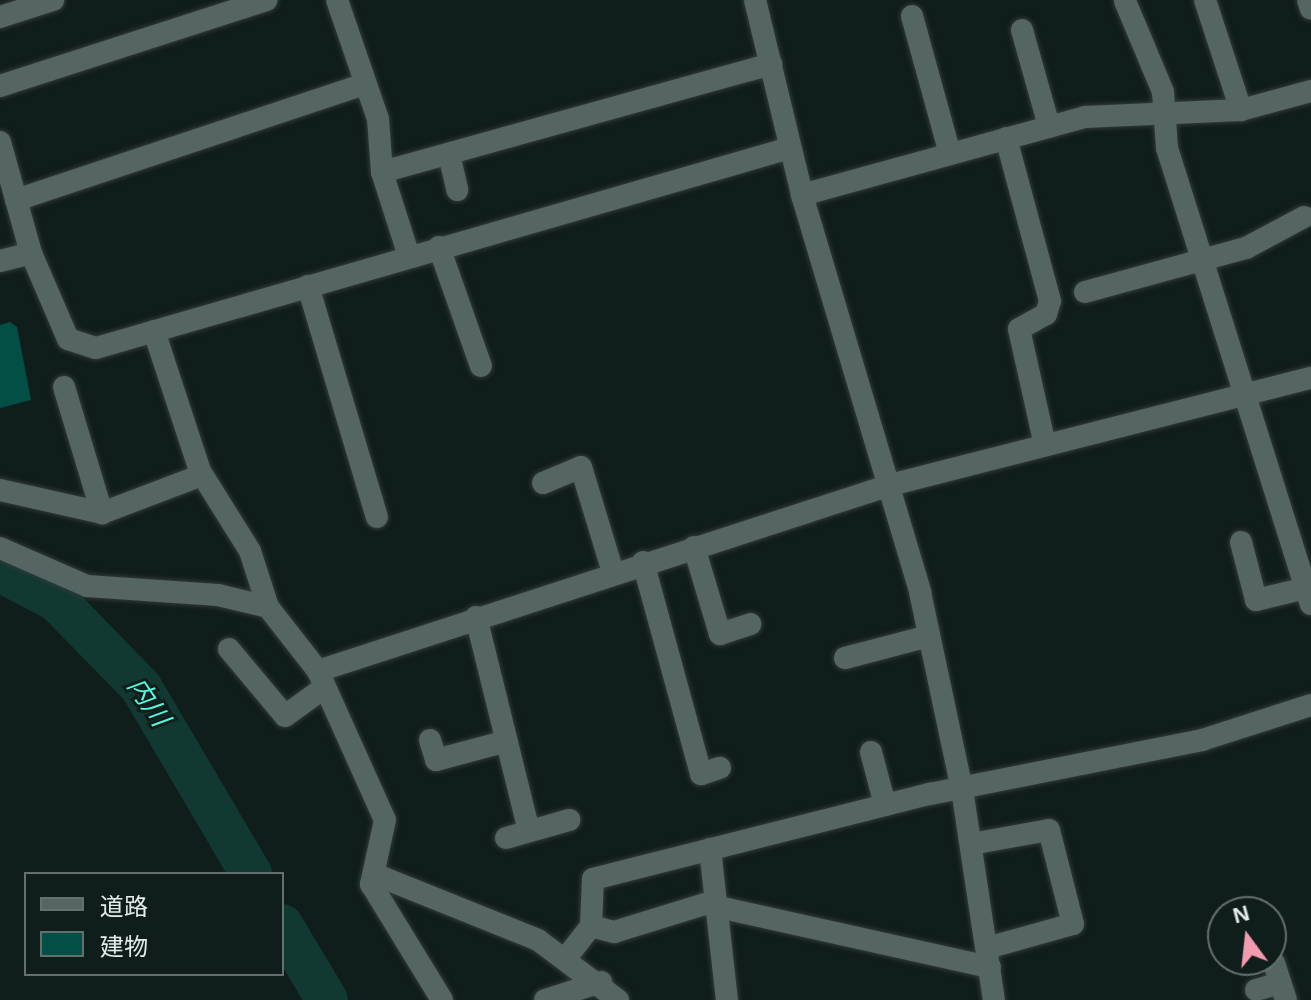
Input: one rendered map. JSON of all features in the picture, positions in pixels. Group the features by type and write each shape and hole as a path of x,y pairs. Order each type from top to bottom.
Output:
{"street":[{"path":"0,17 53,0"},
{"path":"0,86 266,0"},
{"path":"337,0 361,85 378,119 382,172 409,256"},
{"path":"755,0 802,195 890,485 929,636 962,789 994,1000"},
{"path":"1205,0 1241,110"},
{"path":"1308,0 1311,9"},
{"path":"1125,1 1163,92 1164,118 1201,262 1308,596 1256,600 1241,542"},
{"path":"912,16 950,154"},
{"path":"1022,30 1049,126"},
{"path":"382,172 771,64"},
{"path":"16,200 361,85"},
{"path":"802,195 1049,126 1126,113 1164,118 1241,110 1311,91"},
{"path":"1006,138 1050,301 1046,314 1019,329 1045,445"},
{"path":"0,142 31,253 68,339 96,348 790,148"},
{"path":"449,154 457,190"},
{"path":"1085,292 1201,262 1304,217"},
{"path":"439,247 481,366"},
{"path":"0,261 31,253"},
{"path":"308,286 377,517"},
{"path":"154,331 202,475 250,551 268,607 322,679 385,820 371,884 442,1000"},
{"path":"229,649 285,716 322,679 476,617 890,485 1311,378"},
{"path":"64,387 102,513"},
{"path":"543,483 581,467 613,572"},
{"path":"0,490 102,513 202,475"},
{"path":"694,547 720,634 750,624"},
{"path":"0,548 87,586 171,589 268,607"},
{"path":"643,562 663,674 701,774 720,768"},
{"path":"476,617 529,831"},
{"path":"845,658 929,636"},
{"path":"566,958 591,926 593,879 885,805 1202,740 1311,705"},
{"path":"430,740 436,760 507,741"},
{"path":"871,752 885,805"},
{"path":"506,838 569,820"},
{"path":"591,926 614,932 718,907 988,957 1073,924 1049,830 971,844"},
{"path":"710,849 727,1000"},
{"path":"374,874 566,958 601,982 618,1000"},
{"path":"545,1000 601,982"},
{"path":"1256,990 1280,982"}],"building":[{"path":"10,322 17,327 31,400 0,408 0,325"}],"waterway":[{"name":"内川","path":"0,571 57,601 141,687 250,872"},
{"name":"内川","path":"284,928 327,1000"}]}
